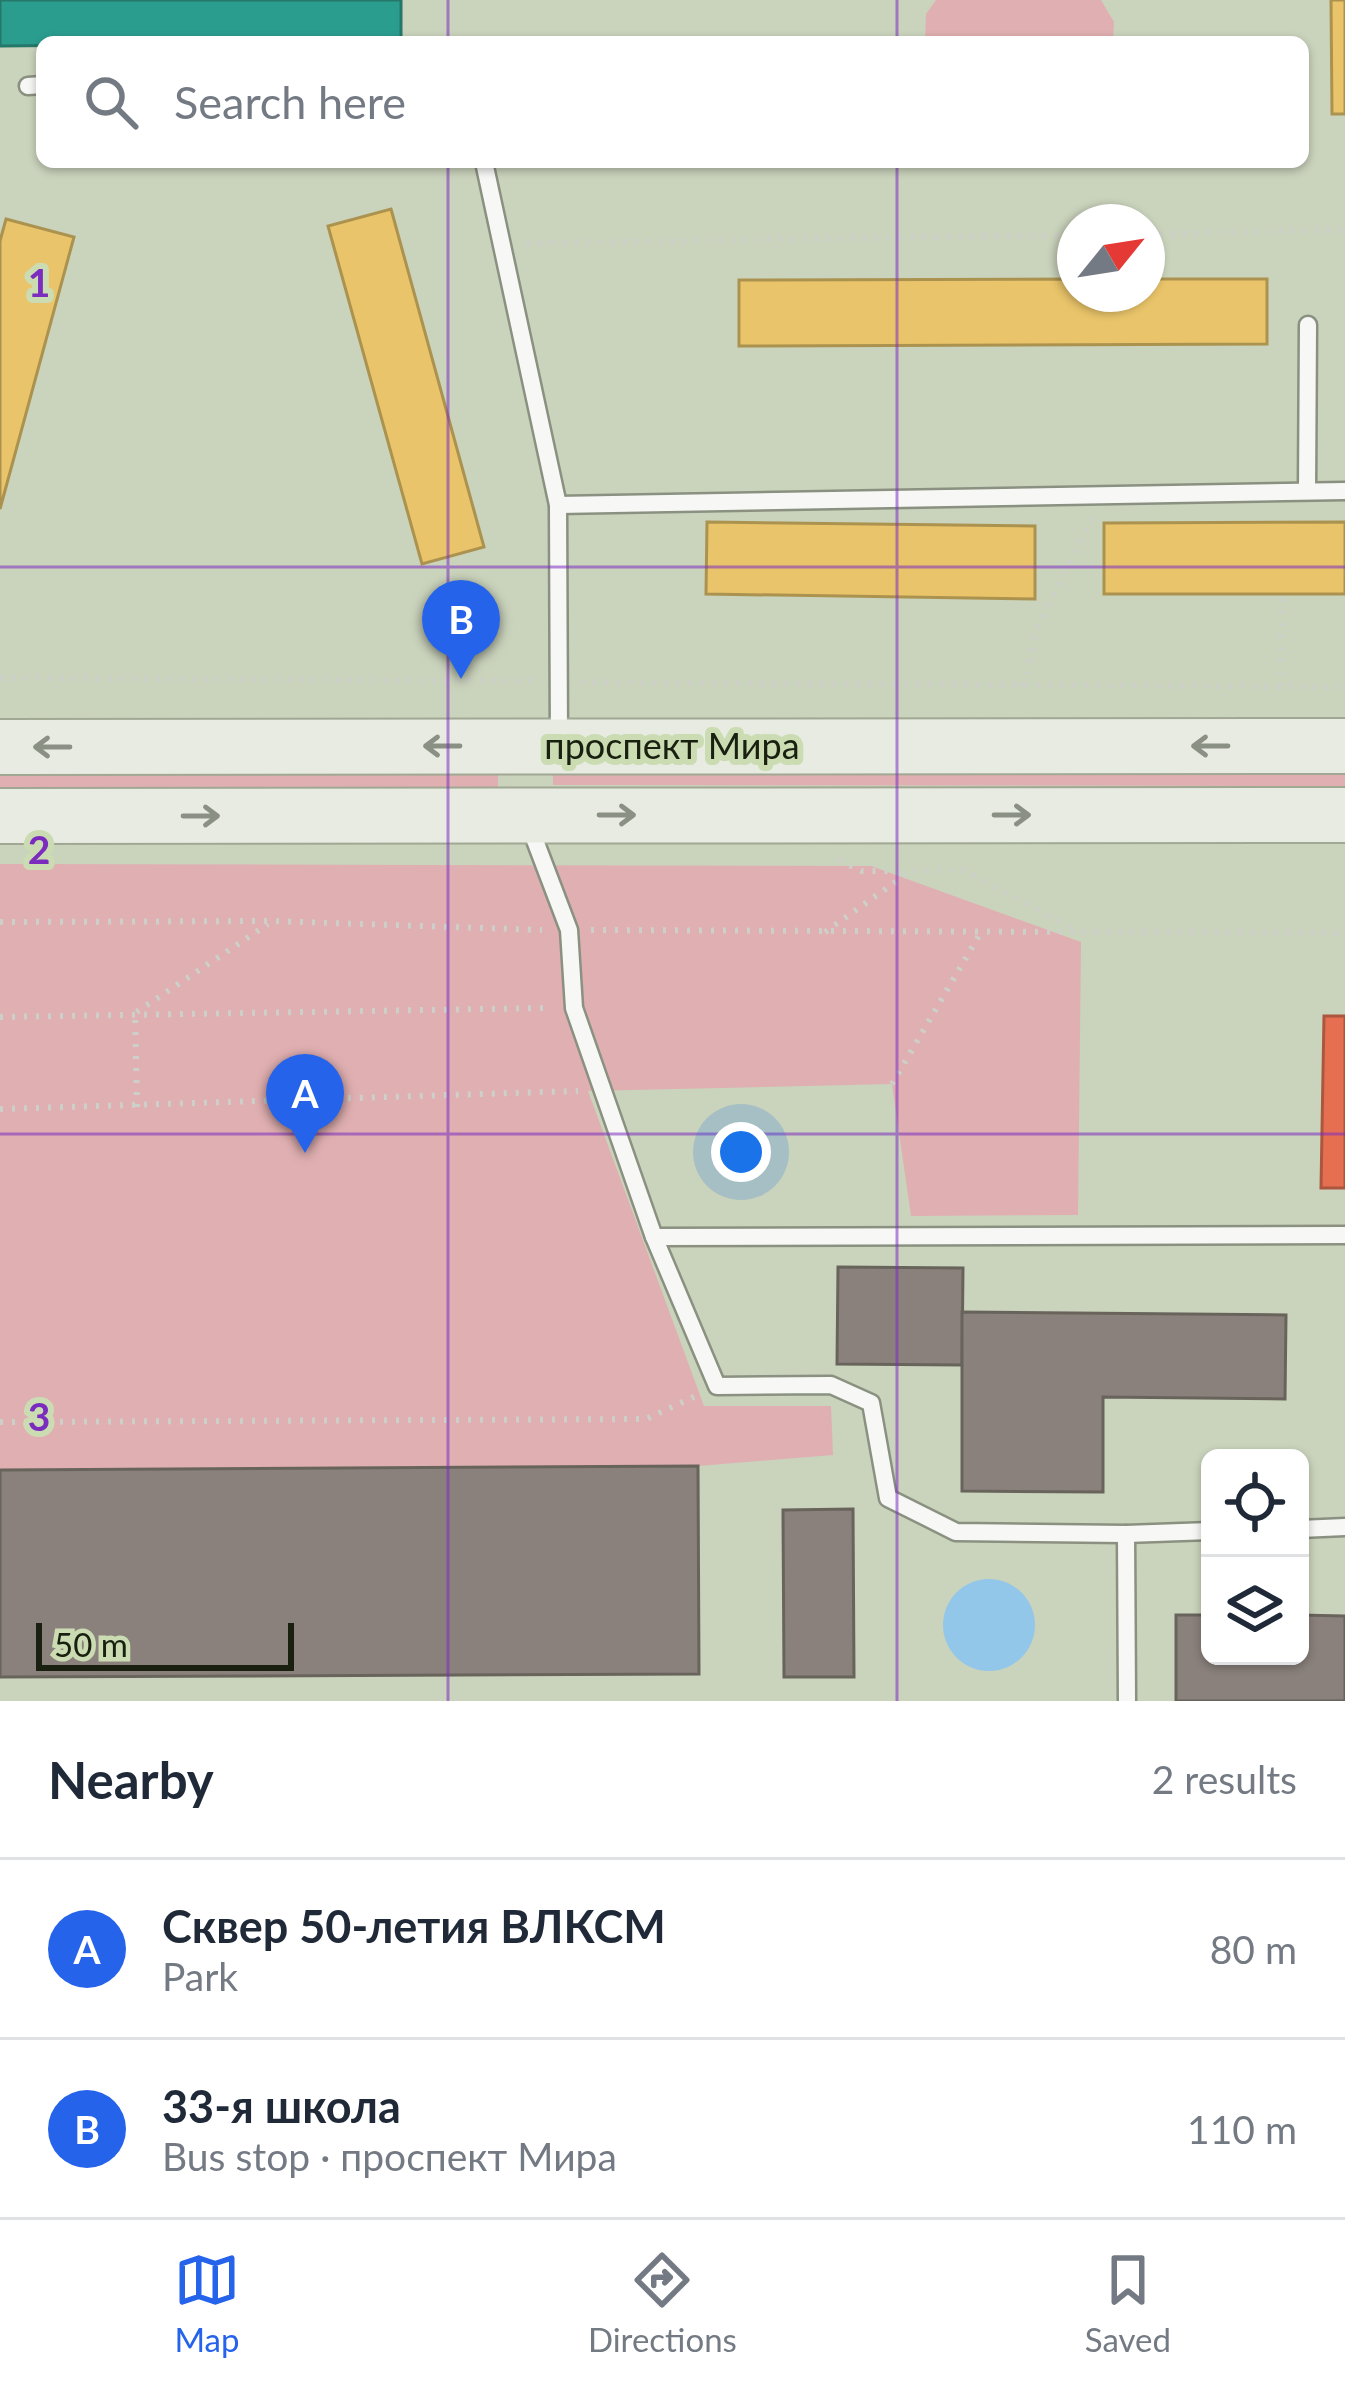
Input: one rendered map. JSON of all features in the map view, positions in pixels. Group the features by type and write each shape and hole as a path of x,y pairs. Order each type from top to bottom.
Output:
{"main road":[{"name":"проспект Мира","path":"0,747 1345,746"},
{"path":"526,815 543,747"},
{"name":"проспект Мира","path":"0,815 1345,814"}],"lane":[{"path":"486,168 506,244 558,505 543,747"},
{"path":"1307,491 1308,325"},
{"path":"558,505 1345,491"},
{"path":"526,815 569,930 574,1008 654,1237 717,1386 831,1385 872,1402 888,1498 956,1532 1201,1531"},
{"path":"654,1237 1345,1235"},
{"path":"1309,1529 1345,1527"},
{"path":"1126,1534 1127,1701"}],"path":[{"path":"1165,233 1345,230"},
{"path":"506,244 1057,235"},
{"path":"1023,686 1037,629 1105,495"},
{"path":"1280,687 1282,594"},
{"path":"0,678 547,681"},
{"path":"572,682 1345,687"},
{"path":"829,856 862,871 964,870 1079,933"},
{"path":"825,932 910,872"},
{"path":"135,1013 272,921"},
{"path":"0,922 272,921 548,930"},
{"path":"588,930 1345,934"},
{"path":"892,1084 982,932"},
{"path":"0,1017 574,1008"},
{"path":"135,1013 136,1107"},
{"path":"0,1109 586,1091"},
{"path":"0,1422 646,1419 717,1386"}],"shaded area":[{"path":"936,0 1101,0 1114,22 1113,36 925,36 926,14"},
{"path":"553,771 1345,772 1345,786 553,785"},
{"path":"0,774 498,774 498,790 0,790"},
{"path":"0,864 871,866 1081,942 1078,1215 911,1216 892,1084 588,1091 704,1406 831,1406 833,1455 698,1466 0,1470"}],"water":[{"path":"989,1579 1021,1593 1035,1625 1021,1657 989,1671 957,1657 943,1625 957,1593"}],"building: Homes":[{"path":"1331,0 1345,0 1345,114 1332,114"},
{"path":"391,209 484,547 422,564 328,226"},
{"path":"6,219 74,237 0,509 0,241"},
{"path":"1057,279 1057,312 1165,312 1165,279 1267,279 1267,344 739,346 739,280"},
{"path":"707,522 1035,526 1035,599 706,594"},
{"path":"1345,522 1345,594 1104,594 1104,523"}],"building: Shops":[{"path":"1324,1016 1345,1016 1345,1188 1321,1188"}],"building: Schools":[{"path":"0,0 401,0 401,36 36,36 36,46 0,46"}],"building: Industry":[{"path":"838,1267 963,1268 962,1365 837,1364"},
{"path":"962,1312 1286,1315 1285,1399 1103,1397 1103,1492 962,1491"},
{"path":"698,1466 699,1674 0,1677 0,1470"},
{"path":"853,1509 854,1677 784,1677 783,1510"},
{"path":"1176,1615 1201,1615 1201,1665 1309,1665 1309,1615 1345,1616 1345,1701 1176,1701"}],"place":[{"name":"33-я школа","path":"461,679"},
{"name":"Сквер 50-летия ВЛКСМ","path":"305,1153"}]}
